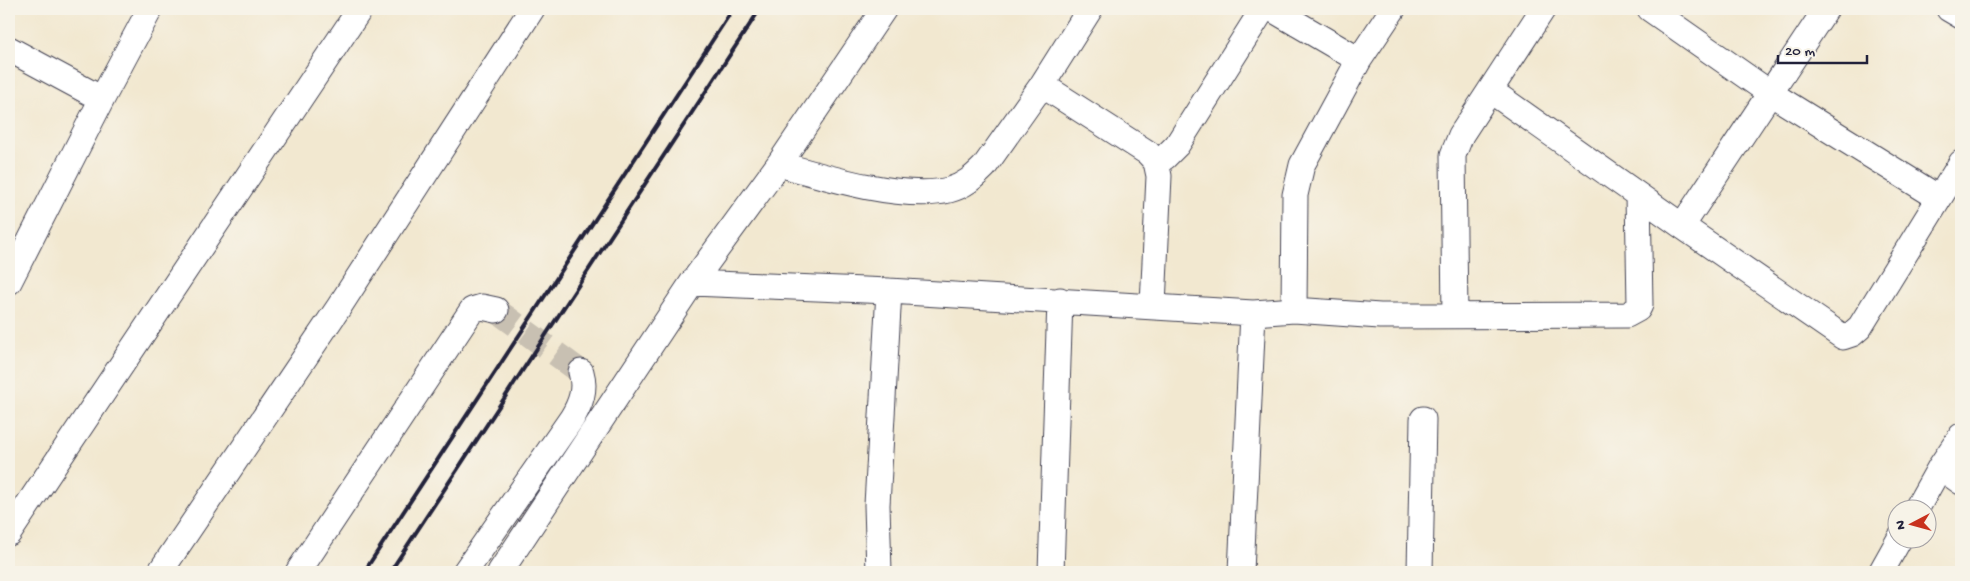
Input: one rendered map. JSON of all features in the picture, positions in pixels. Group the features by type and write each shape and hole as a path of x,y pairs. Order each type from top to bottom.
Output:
{"street":[{"path":"11,273 150,9"},
{"path":"9,533 360,9"},
{"path":"160,572 333,315 532,9"},
{"path":"500,572 692,283 779,164 884,9"},
{"path":"779,164 826,178 911,192 949,190 974,178 984,167 1042,85 1090,9"},
{"path":"1156,162 1165,157 1177,144 1263,9"},
{"path":"1272,9 1359,60"},
{"path":"1294,310 1294,209 1297,182 1306,158 1359,60 1393,9"},
{"path":"1455,315 1453,155 1461,135 1543,9"},
{"path":"1650,9 1770,93 1939,198"},
{"path":"1682,226 1826,9"},
{"path":"1948,9 1961,16"},
{"path":"9,49 102,99"},
{"path":"1042,85 1148,153 1156,162 1159,176 1153,305"},
{"path":"1491,91 1843,337 1852,334 1860,327 1961,163"},
{"path":"692,283 1060,300 1253,313 1294,310 1380,316 1627,315 1633,313 1640,305 1638,195"},
{"path":"878,572 877,505 889,291"},
{"path":"1051,572 1060,300"},
{"path":"298,572 472,310 482,307 496,310"},
{"path":"1241,572 1253,313"},
{"path":"465,572 572,418 582,399 584,381 581,372"},
{"path":"1420,572 1423,419"},
{"path":"1922,498 1961,436"},
{"path":"1940,467 1961,482"},
{"path":"1881,572 1894,548"}],"tunnel":[{"path":"496,310 581,372"}],"railway":[{"path":"364,572 733,9"},
{"path":"390,572 760,9"}]}
